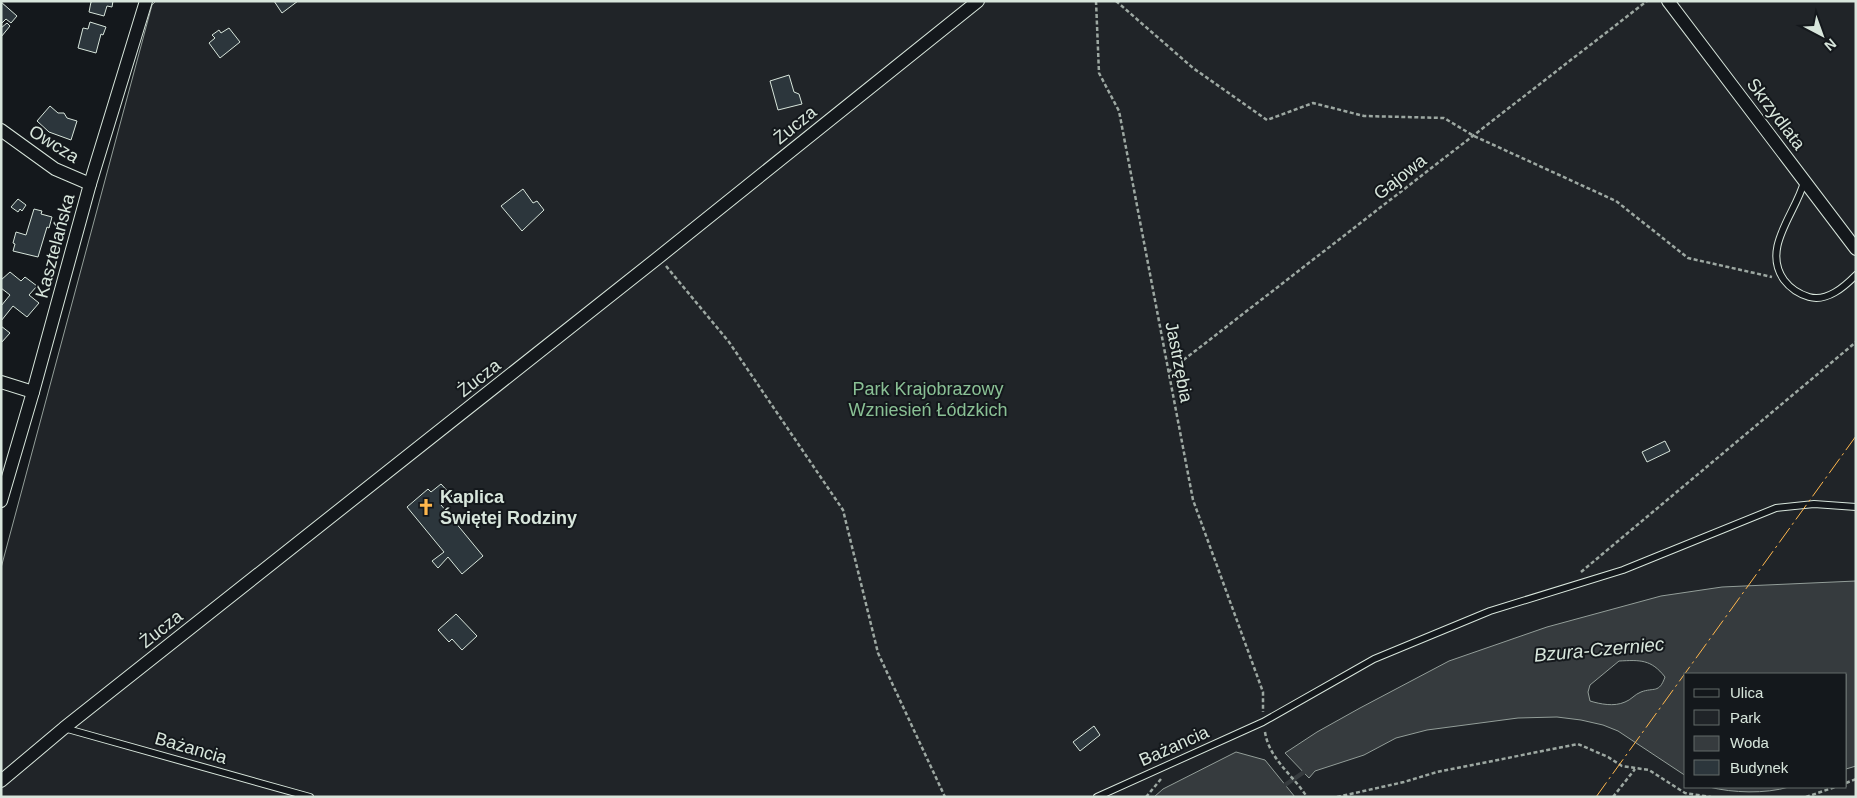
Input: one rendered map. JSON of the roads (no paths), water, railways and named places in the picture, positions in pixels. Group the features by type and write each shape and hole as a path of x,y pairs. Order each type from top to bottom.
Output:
{"street":[{"name":"Kasztelańska","path":"1,501 90,184 146,1"},
{"name":"Żucza","path":"1,781 64,728 659,257 978,1"},
{"name":"Skrzydlata","path":"1668,1 1856,249"},
{"name":"Owcza","path":"1,130 50,166 90,184"},
{"path":"1,382 33,392"}],"lane":[{"path":"1804,181 1796,206 1782,230 1776,250 1777,265 1785,282 1802,294 1822,298 1829,296 1856,275"},
{"name":"Bażancia","path":"1097,797 1263,722 1374,659 1490,611 1623,570 1776,508 1814,504 1856,507"},
{"name":"Bażancia","path":"64,728 310,797"}],"water":[{"path":"1856,581 1856,766 1847,769 1847,673 1684,673 1684,775 1618,731 1603,725 1557,717 1518,718 1427,730 1396,738 1364,755 1315,771 1309,778 1285,753 1317,732 1449,661 1547,627 1661,596 1722,587","holes":["1619,661 1639,661 1650,664 1660,671 1665,677 1661,686 1639,693 1621,704 1590,701 1588,692 1590,685"]},
{"path":"1236,752 1265,760 1295,797 1154,797 1163,789"},
{"path":"1714,788 1784,788 1770,791 1728,791"}],"waterway":[{"name":"Bzura-Czerniec","path":"1282,787 1307,770"}],"place":[{"name":"Kaplica Świętej Rodziny","path":"426,507"}],"park label":[{"name":"Park Krajobrazowy Wzniesień Łódzkich","path":"928,399"}]}
